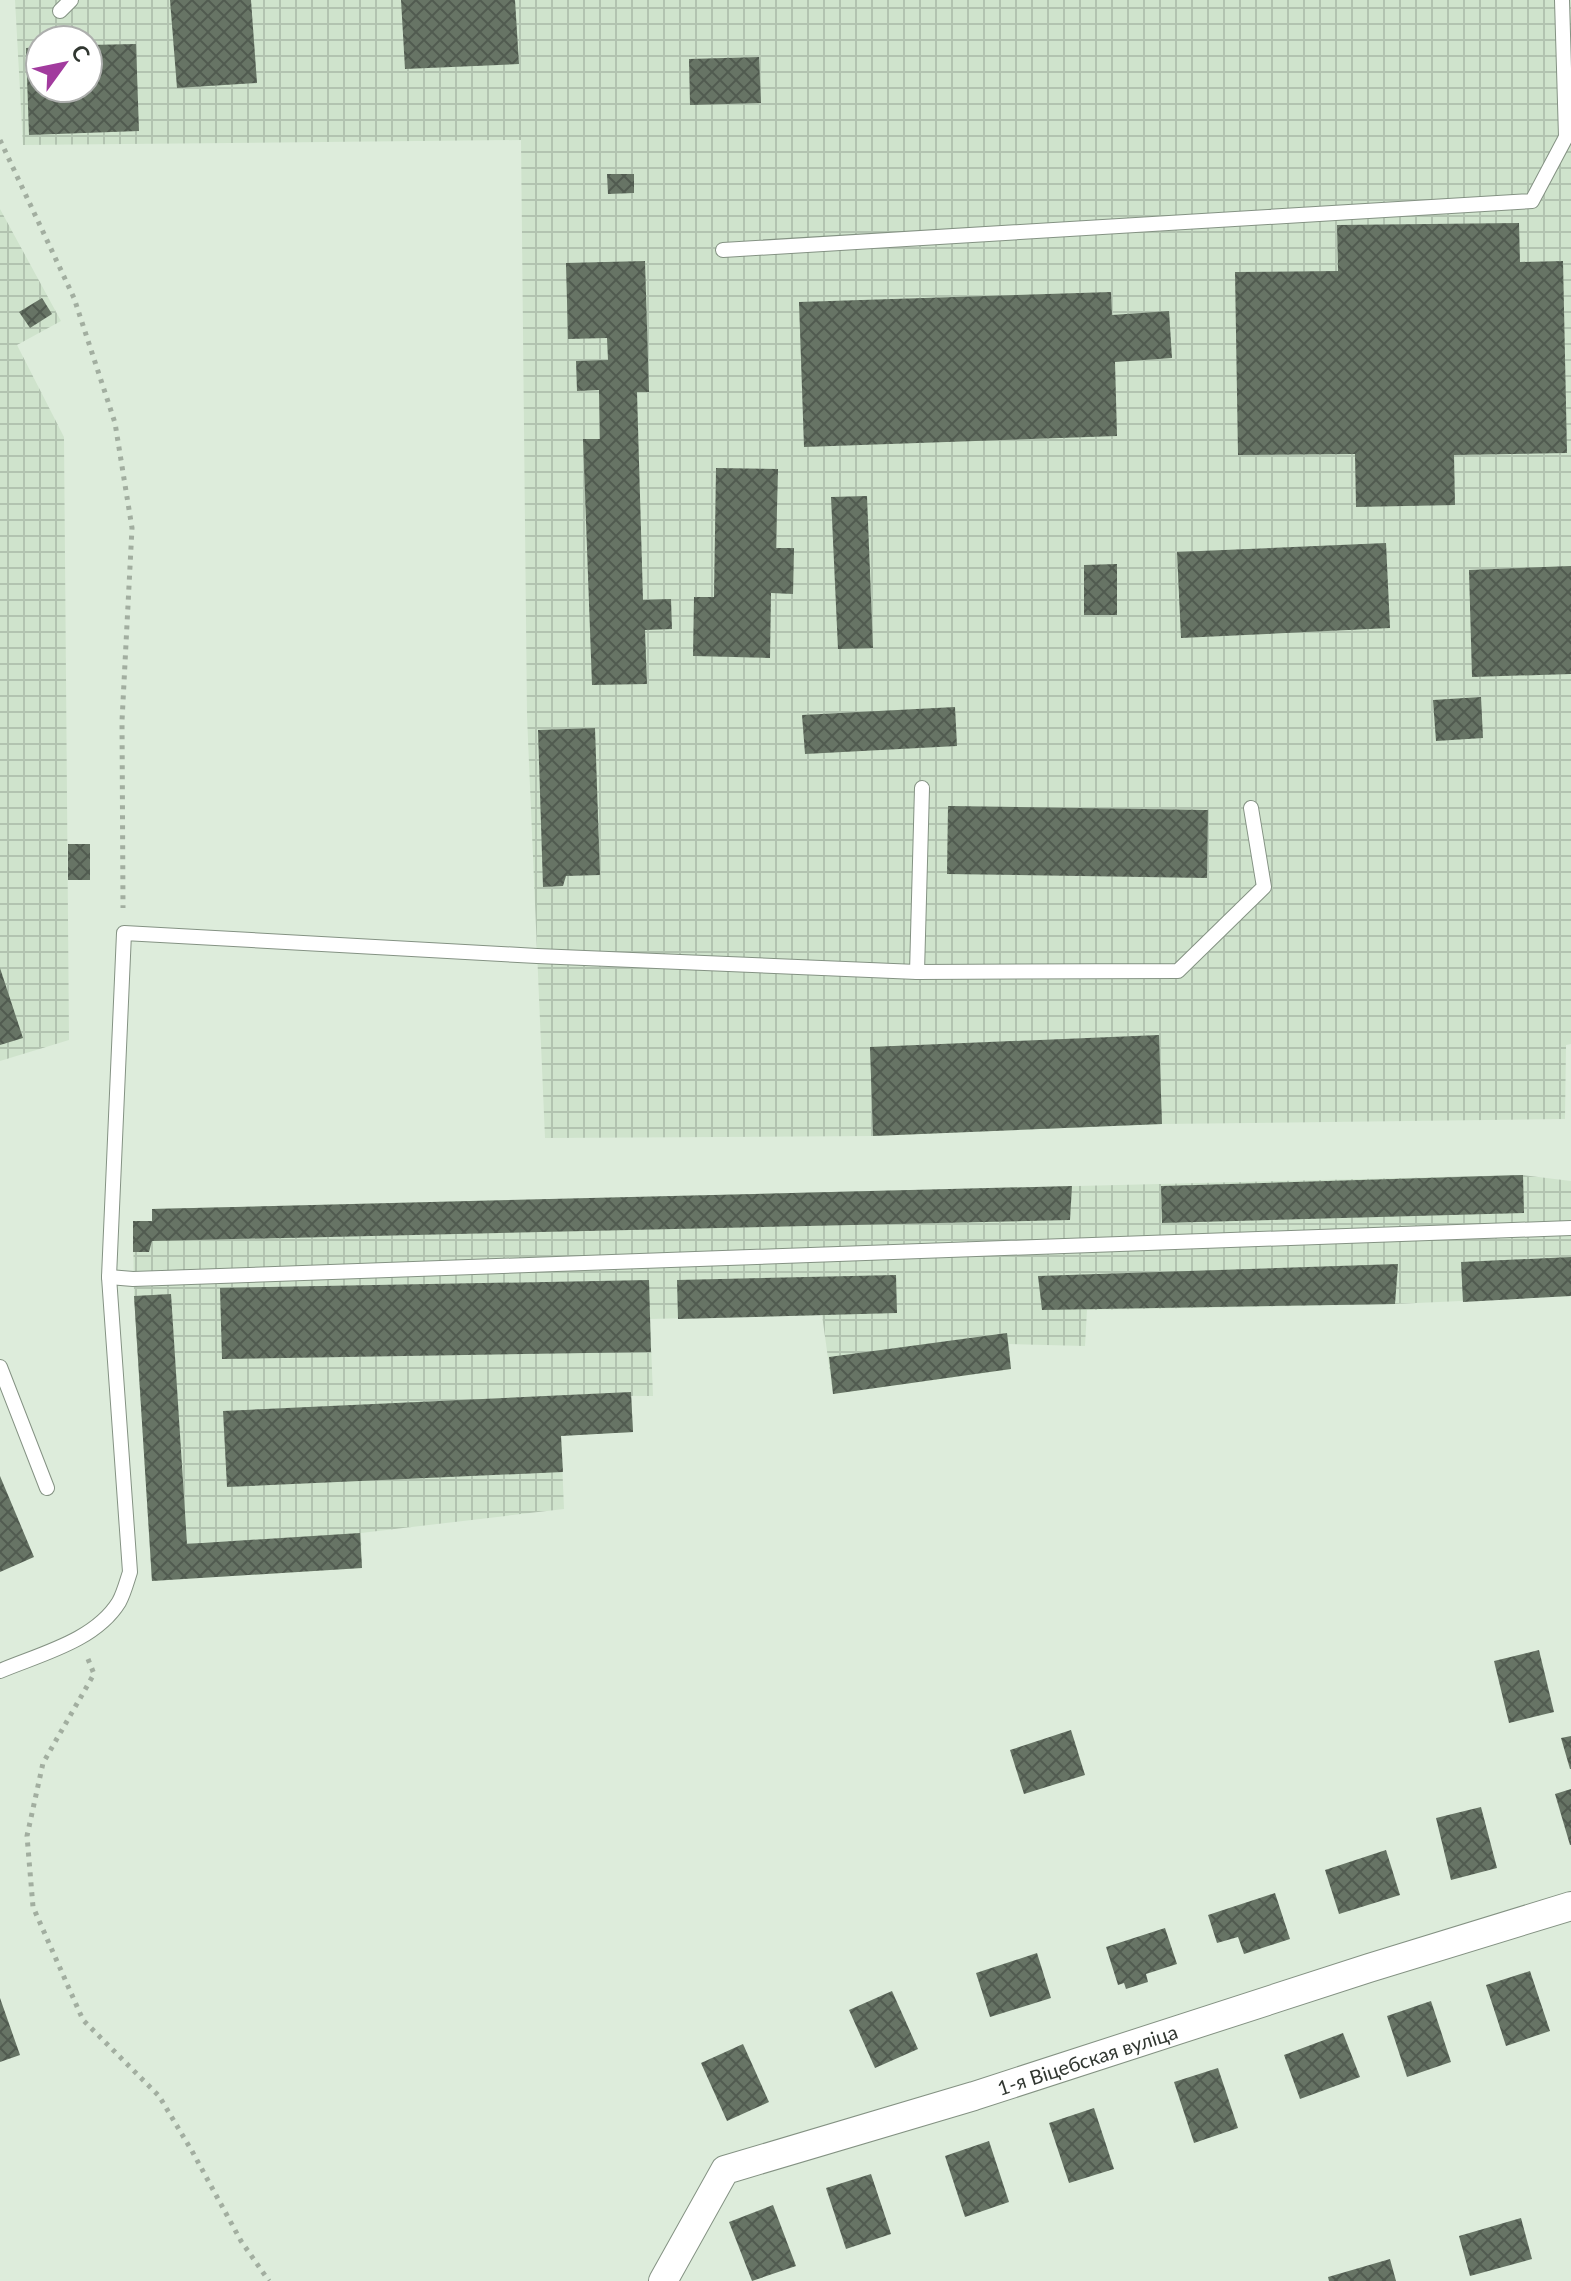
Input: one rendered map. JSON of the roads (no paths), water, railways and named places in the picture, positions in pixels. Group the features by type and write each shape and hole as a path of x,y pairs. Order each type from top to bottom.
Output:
{"street":[{"name":"1-я Віцебская вуліца","path":"663,2281 725,2170 974,2096 1571,1906"}],"lane":[{"path":"60,11 71,0"},
{"path":"723,250 1532,201 1566,137 1562,0"},
{"path":"917,972 922,788"},
{"path":"0,1671 81,1637 102,1623 120,1601 130,1572 109,1277 124,933 537,956 917,972 1178,971 1264,887 1251,808"},
{"path":"109,1277 1571,1228"},
{"path":"0,1367 47,1488"}]}
